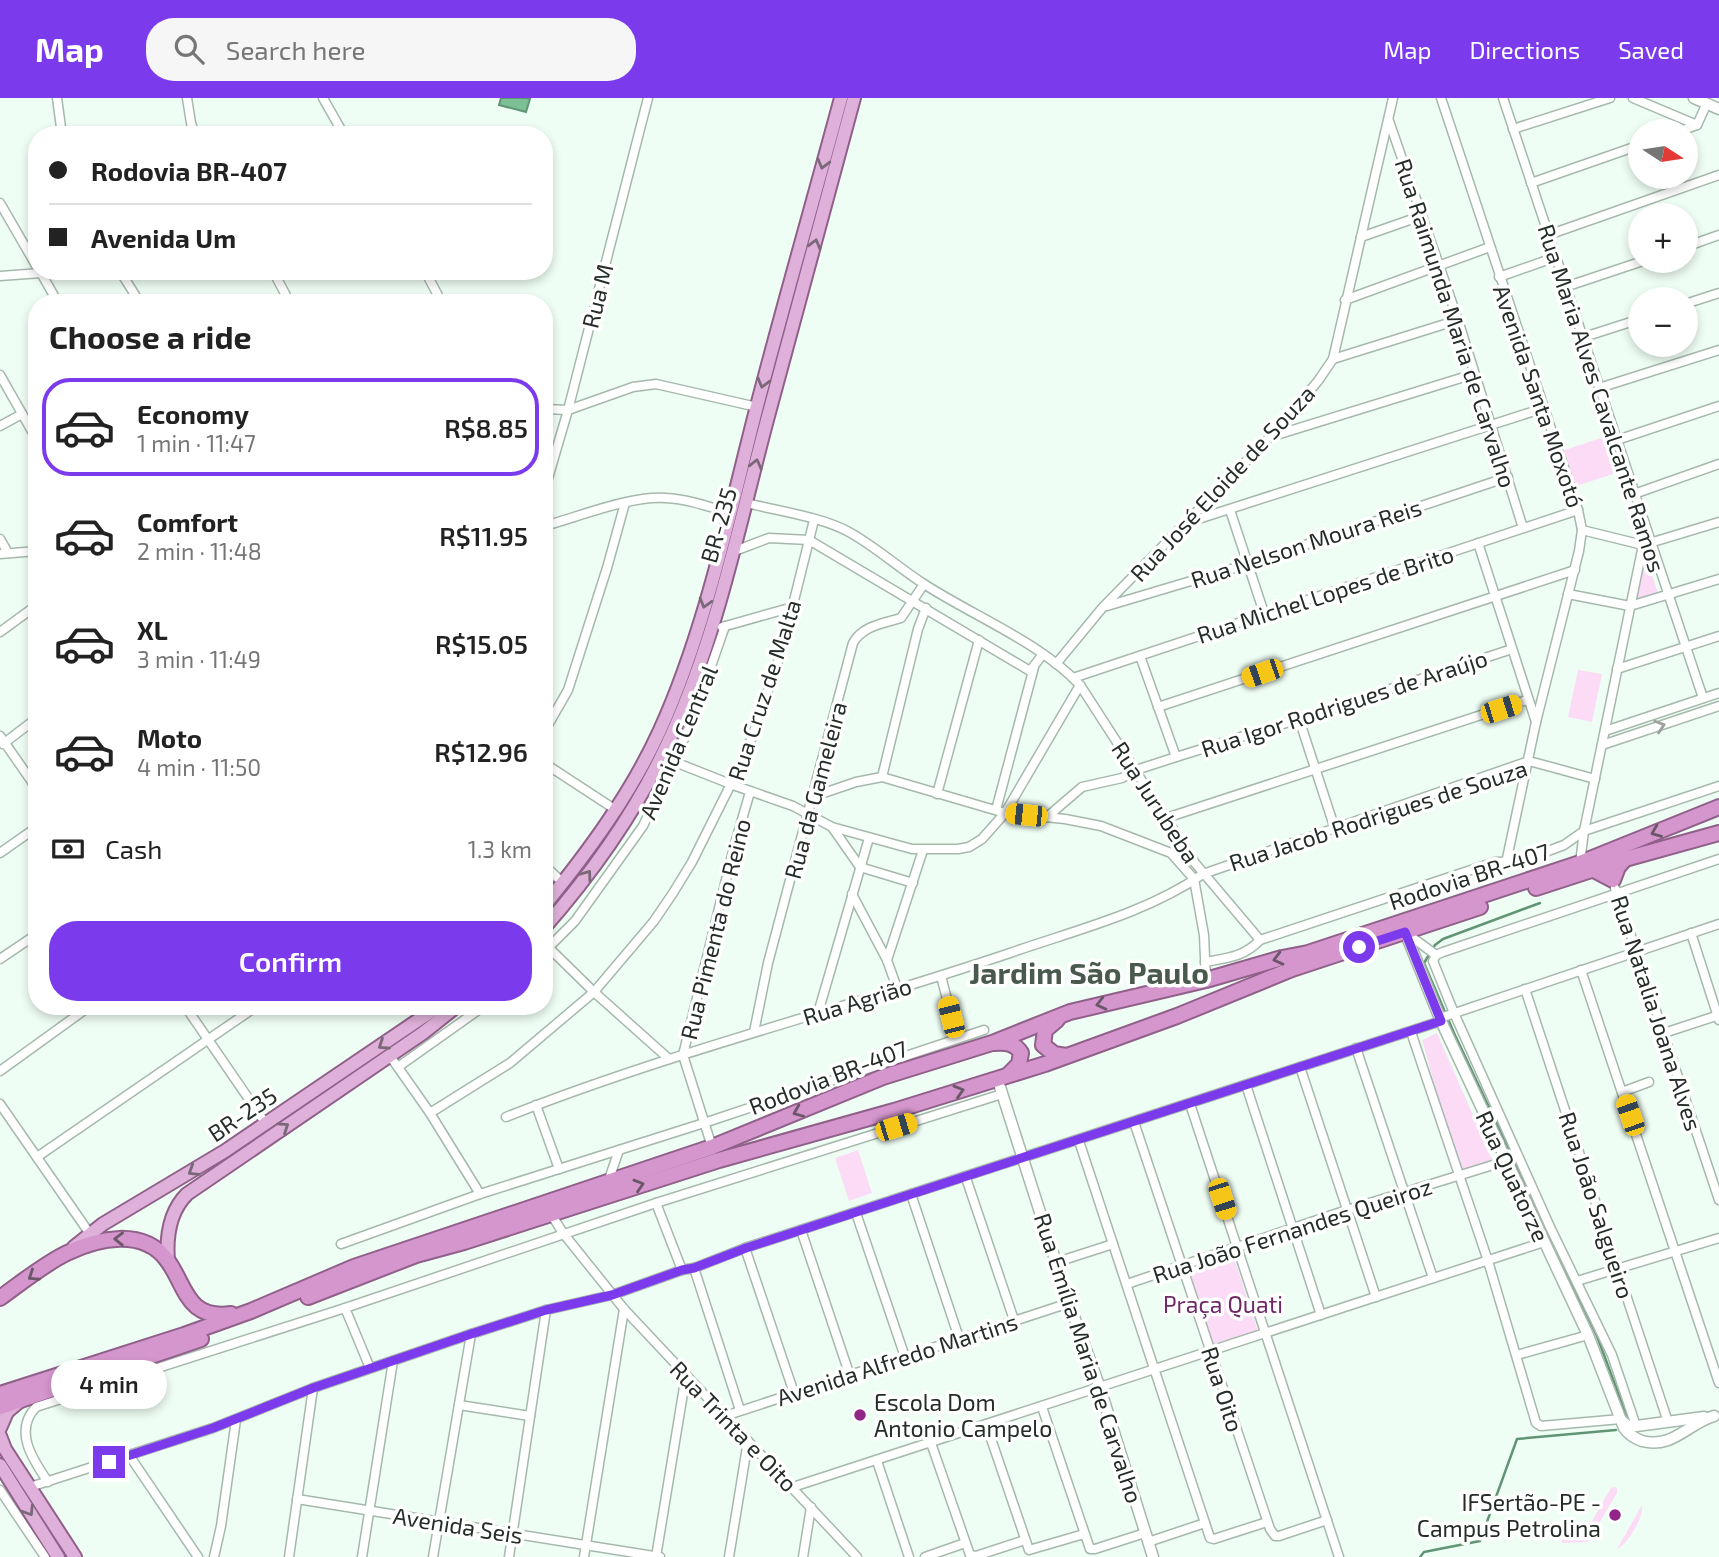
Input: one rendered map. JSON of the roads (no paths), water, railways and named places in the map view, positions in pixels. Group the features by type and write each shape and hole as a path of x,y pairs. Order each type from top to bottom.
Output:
{"highway":[{"name":"Rodovia BR-407","path":"0,1407 76,1387 392,1264 719,1160 894,1111 1003,1085 1066,1056 1177,1016 1292,969 1594,866 1719,807"},
{"name":"Rodovia BR-407","path":"251,1311 355,1267 712,1147 883,1077 992,1043 1070,1012 1308,953 1594,866 1719,833"},
{"path":"1615,887 1616,870 1625,859"},
{"path":"1594,866 1615,887"},
{"path":"1066,1056 1049,1052 1042,1039 1049,1026 1070,1012"},
{"path":"992,1043 1017,1046 1021,1053 1019,1064 1003,1085"},
{"path":"0,1298 66,1253 101,1240 123,1238 153,1248 168,1261 183,1292 200,1308 223,1315 251,1311"},
{"path":"0,1394 80,1370 251,1311"}],"main road":[{"name":"BR-235","path":"553,917 588,874 667,759 667,730 730,513 841,98"},
{"name":"BR-235","path":"553,895 616,810 667,730 710,629 747,503 854,98"},
{"name":"BR-235","path":"66,1253 90,1234 266,1124 425,1015"},
{"name":"BR-235","path":"168,1261 171,1218 187,1194 394,1061 447,1015"},
{"path":"0,1428 7,1412 26,1398"},
{"path":"0,1436 5,1449 75,1557"},
{"path":"0,1465 58,1557"}],"street":[{"path":"57,98 61,126"},
{"path":"187,98 192,126"},
{"path":"323,98 339,126"},
{"name":"Rua M","path":"553,461 648,98"},
{"name":"Rua José Eloide de Souza","path":"1056,664 1103,607 1270,437 1318,382 1333,359 1393,98"},
{"name":"Avenida Santa Moxotó","path":"1441,98 1578,510 1582,530 1575,570 1536,722 1506,863"},
{"name":"Rua Maria Alves Cavalcante Ramos","path":"1503,98 1617,440 1647,544 1703,698"},
{"path":"1513,129 1610,98"},
{"path":"1633,98 1683,119"},
{"path":"1694,98 1719,108"},
{"path":"1698,123 1707,103"},
{"name":"Rua Raimunda Maria de Carvalho","path":"1388,118 1458,320 1523,528"},
{"path":"1531,183 1628,149"},
{"path":"1548,235 1719,176"},
{"path":"0,203 28,251"},
{"path":"1361,237 1421,216"},
{"path":"1698,243 1719,236"},
{"path":"1345,300 1490,247"},
{"path":"1499,277 1556,257"},
{"path":"1565,287 1628,266"},
{"path":"0,276 28,272"},
{"path":"1698,300 1719,293"},
{"path":"1333,359 1458,320"},
{"path":"1581,338 1628,323"},
{"path":"1599,388 1719,350"},
{"path":"1270,437 1474,373"},
{"path":"0,375 28,424"},
{"path":"553,409 568,410 633,387 656,384 757,407"},
{"path":"1617,440 1719,407"},
{"path":"1189,522 1544,408"},
{"path":"0,426 22,414"},
{"path":"1634,494 1719,464"},
{"name":"Rua Nelson Moura Reis","path":"1103,607 1248,564 1507,477"},
{"path":"553,523 625,503 666,498 730,513"},
{"path":"553,716 568,690 625,503"},
{"path":"747,503 849,532 923,584"},
{"path":"1230,510 1264,613"},
{"name":"Rua Michel Lopes de Brito","path":"1073,678 1578,510"},
{"name":"Rua Cruz de Malta","path":"430,1113 510,1063 594,992 654,922 673,893 733,785 763,706 793,607 814,520"},
{"path":"1582,530 1647,544 1719,522"},
{"path":"732,552 769,538 809,540 1032,669"},
{"path":"0,539 4,553 28,552"},
{"path":"1478,543 1536,722"},
{"path":"1594,866 1584,831 1630,606 1647,544"},
{"path":"1158,707 1575,570"},
{"path":"1568,594 1630,606 1719,579"},
{"name":"Rua da Gameleira","path":"754,1032 768,963 853,643 858,634 901,618 923,584"},
{"name":"Rua Jurubeba","path":"923,584 1043,654 1080,685 1203,874 1260,940"},
{"path":"710,629 793,607"},
{"path":"882,777 918,629 926,608"},
{"path":"0,632 28,612"},
{"name":"Avenida Central","path":"553,941 575,921 643,826 667,759 691,724 725,626"},
{"path":"1617,669 1719,636"},
{"path":"937,794 979,640"},
{"name":"Rua Igor Rodrigues de Araújo","path":"1047,817 1083,787 1122,778 1136,770 1511,649"},
{"path":"996,810 1032,669 1043,654"},
{"path":"1140,656 1176,757"},
{"path":"667,759 793,806 832,827 869,838 923,850 969,847 991,830 1005,813 1080,685"},
{"path":"1605,731 1719,693"},
{"path":"1166,818 1527,700"},
{"path":"1602,745 1719,706"},
{"path":"1299,719 1334,826"},
{"path":"28,724 2,741 28,777"},
{"name":"Rua Jacob Rodrigues de Souza","path":"1203,874 1334,826 1529,761 1595,779"},
{"path":"553,769 616,810"},
{"path":"812,797 856,782 882,777 1005,813 1101,826 1171,853 1194,879 1202,923 1206,980"},
{"path":"1205,962 1237,957 1252,949 1260,940 1495,862 1521,861 1564,845 1584,831 1719,786"},
{"name":"Rua Pimenta do Reino","path":"712,1147 683,1055 750,792"},
{"path":"832,827 860,867 913,883"},
{"path":"0,853 28,833"},
{"path":"818,1013 869,838"},
{"path":"887,960 923,850"},
{"path":"1435,960 1615,887 1719,859"},
{"path":"553,873 563,883"},
{"name":"Rua Agrião","path":"506,1117 669,1059 941,976 1116,917 1163,897 1203,874"},
{"name":"Rua Natalia Joana Alves","path":"1615,887 1719,1200"},
{"path":"852,894 887,960 897,989"},
{"path":"30,1487 236,1420 313,1388 471,1334 546,1310 612,1295 746,1248 1411,1032 1454,1013 1719,924"},
{"path":"1405,932 1428,947 1435,960 1454,1013 1612,1355 1636,1426"},
{"name":"Rua Quatorze","path":"1405,932 1440,1020 1588,1335 1621,1419"},
{"path":"1664,1033 1719,1017 1691,933"},
{"path":"0,959 28,940"},
{"path":"553,954 669,1059"},
{"path":"1581,970 1719,1383"},
{"path":"941,976 957,1038"},
{"name":"Rua João Salgueiro","path":"1525,989 1668,1422"},
{"path":"0,1071 78,1015"},
{"path":"191,1015 266,1124"},
{"path":"37,1157 244,1015"},
{"path":"472,1015 439,1040 394,1061 480,1194"},
{"path":"341,1244 480,1194 984,1030"},
{"path":"1411,1032 1488,1261 1537,1426 1621,1419"},
{"path":"1356,1048 1433,1279"},
{"path":"1300,1067 1376,1297"},
{"path":"1622,1092 1649,1083"},
{"path":"48,1482 27,1448 26,1430 30,1415 36,1407 76,1387 345,1308 1003,1085"},
{"name":"Rua Emília Maria de Carvalho","path":"1003,1085 1069,1303 1100,1388 1153,1557"},
{"path":"1246,1085 1321,1315"},
{"path":"0,1104 90,1234"},
{"path":"1190,1104 1339,1557"},
{"path":"536,1105 559,1169"},
{"name":"Rua Oito","path":"1135,1122 1267,1522 1275,1536 1279,1536 1327,1520"},
{"path":"1079,1141 1211,1539 1267,1522"},
{"path":"608,1182 619,1150"},
{"name":"Rua João Fernandes Queiroz","path":"1127,1283 1506,1161"},
{"path":"966,1178 1014,1320"},
{"path":"911,1194 959,1338"},
{"path":"656,1202 682,1270"},
{"path":"856,1213 905,1357"},
{"name":"Rua Trinta e Oito","path":"551,1214 624,1309 857,1557"},
{"path":"801,1230 850,1376"},
{"path":"1577,1281 1719,1238"},
{"path":"793,1487 1488,1261 1558,1243"},
{"path":"1057,1262 1113,1244"},
{"path":"746,1248 794,1393"},
{"path":"694,1268 740,1410"},
{"name":"Avenida Alfredo Martins","path":"725,1416 1069,1303"},
{"path":"345,1308 370,1368"},
{"path":"584,1557 624,1309"},
{"path":"509,1557 546,1310"},
{"path":"433,1557 471,1334"},
{"path":"1517,1355 1588,1335"},
{"path":"362,1557 393,1361"},
{"path":"657,1557 686,1375"},
{"path":"289,1557 313,1388"},
{"path":"459,1405 530,1416"},
{"path":"1042,1407 1090,1549 1205,1523"},
{"path":"1621,1419 1626,1426 1636,1426 1716,1415"},
{"path":"1621,1419 1628,1434 1645,1441 1663,1443 1678,1437 1702,1420 1716,1415"},
{"path":"214,1557 236,1420"},
{"path":"986,1424 1029,1550 1084,1534"},
{"path":"1645,1441 1652,1441 1656,1437 1656,1430 1651,1424"},
{"path":"729,1557 748,1441"},
{"path":"932,1443 971,1556 1025,1540"},
{"path":"129,1455 198,1557"},
{"path":"877,1461 909,1557"},
{"path":"16,1489 1,1492 42,1556"},
{"name":"Avenida Seis","path":"298,1499 657,1557"},
{"path":"803,1557 811,1507"},
{"path":"925,1557 965,1543"}],"waterway":[{"path":"1540,903 1443,939 1435,945 1424,963 1551,1239"},
{"path":"1557,1253 1597,1336 1628,1420"},
{"path":"1420,1557 1424,1552 1480,1541 1517,1439 1616,1430"}],"place":[{"name":"Escola Dom Antonio Campelo","path":"860,1415"},
{"name":"IFSertão-PE - Campus Petrolina","path":"1615,1515"}],"district":[{"name":"Jardim São Paulo","path":"1089,972"}],"park label":[{"name":"Praça Quati","path":"1223,1304"}]}
